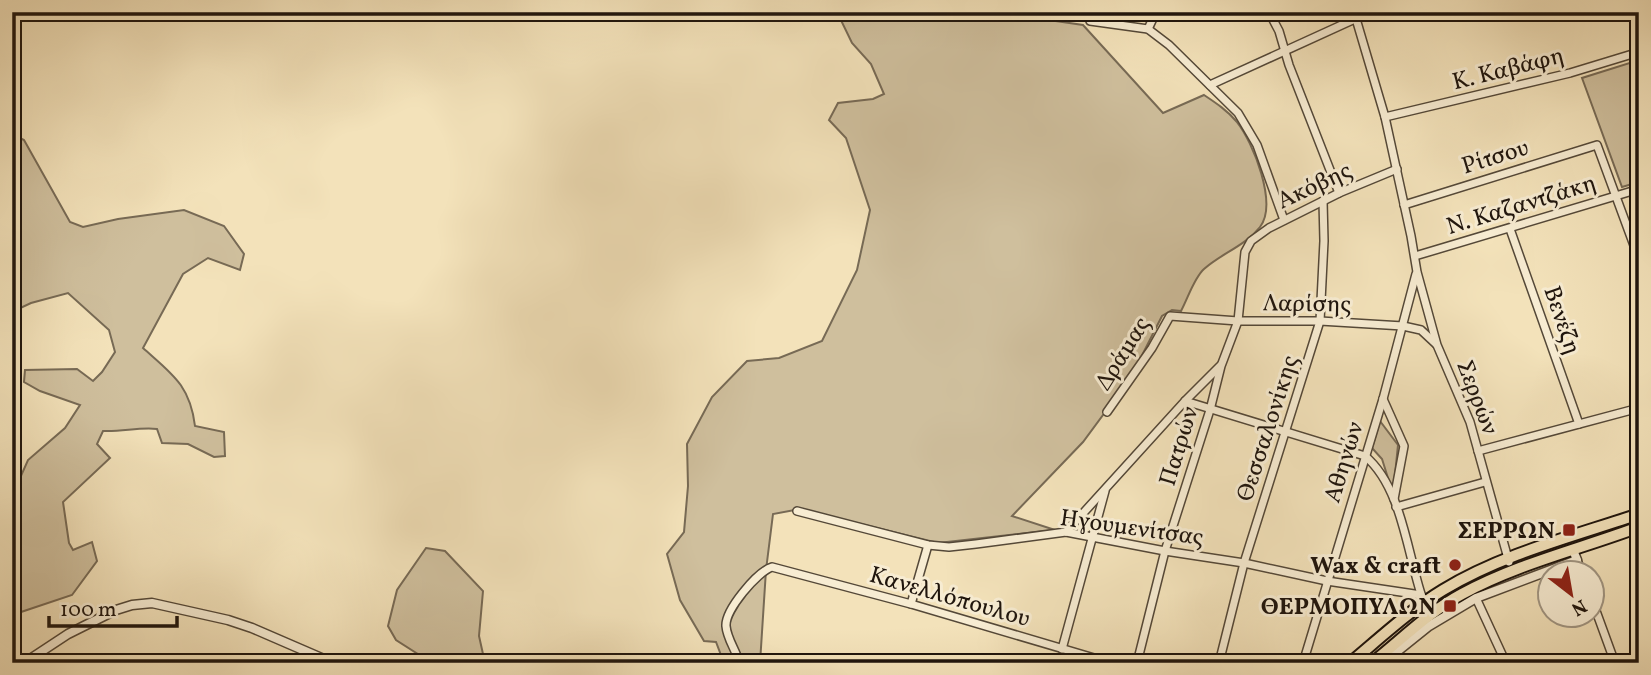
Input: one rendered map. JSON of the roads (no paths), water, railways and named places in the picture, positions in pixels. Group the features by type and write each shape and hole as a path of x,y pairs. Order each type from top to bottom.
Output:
{"main road":[{"path":"1350,663 1423,599 1508,559 1639,514"},
{"path":"1373,663 1448,603 1512,572 1575,555 1639,527"}],"street":[{"path":"1088,12 1090,21 1148,29 1169,45 1238,113 1250,129 1284,220"},
{"path":"1148,29 1157,12"},
{"path":"1269,12 1279,31 1289,65 1339,193"},
{"path":"1210,85 1286,52 1355,15 1374,12"},
{"path":"1355,15 1385,117 1404,205"},
{"name":"Κ. Καβάφη","path":"1385,117 1570,73 1639,52"},
{"name":"Ρίτσου","path":"1404,205 1597,145 1617,195"},
{"name":"Ακόβης","path":"1251,241 1284,220 1396,169"},
{"name":"Ν. Καζαντζάκη","path":"1415,256 1639,189"},
{"path":"1617,195 1639,259"},
{"name":"Θεσσαλονίκης","path":"1219,663 1244,563 1320,321 1323,201"},
{"name":"Σερρών","path":"1404,205 1417,272 1437,345 1470,422 1512,572"},
{"name":"Βενέζη","path":"1510,229 1579,424"},
{"name":"Πατρών","path":"1137,663 1165,551 1210,410 1221,366 1238,321 1242,269 1245,251 1251,241"},
{"name":"Αθηνών","path":"1303,663 1383,399 1417,272"},
{"name":"Λαρίσης","path":"1170,316 1403,326 1421,330 1437,345"},
{"name":"Δράμας","path":"1107,412 1152,348 1170,316"},
{"path":"1066,532 1185,401 1221,366"},
{"path":"1383,399 1404,446 1395,503"},
{"path":"1185,401 1365,456 1382,475 1395,503 1423,599"},
{"path":"1478,451 1639,408"},
{"path":"1395,503 1485,482"},
{"path":"1062,649 1105,490"},
{"name":"Ηγουμενίτσας","path":"797,511 928,545 962,545 1066,532 1244,563 1423,599"},
{"path":"911,604 928,545"},
{"path":"1382,663 1429,626 1476,598 1575,555 1577,560"},
{"name":"Κανελλόπουλου","path":"737,663 726,626 727,618 756,576 768,568 778,568 1111,663"},
{"path":"1476,598 1506,663"},
{"path":"24,663 68,634 116,610 152,603 240,624 333,663"},
{"path":"1602,630 1615,663"}],"place":[{"name":"ΣΕΡΡΩΝ","path":"1569,530"},
{"name":"Wax & craft","path":"1455,565"},
{"name":"ΘΕΡΜΟΠΥΛΩΝ","path":"1450,606"}]}
